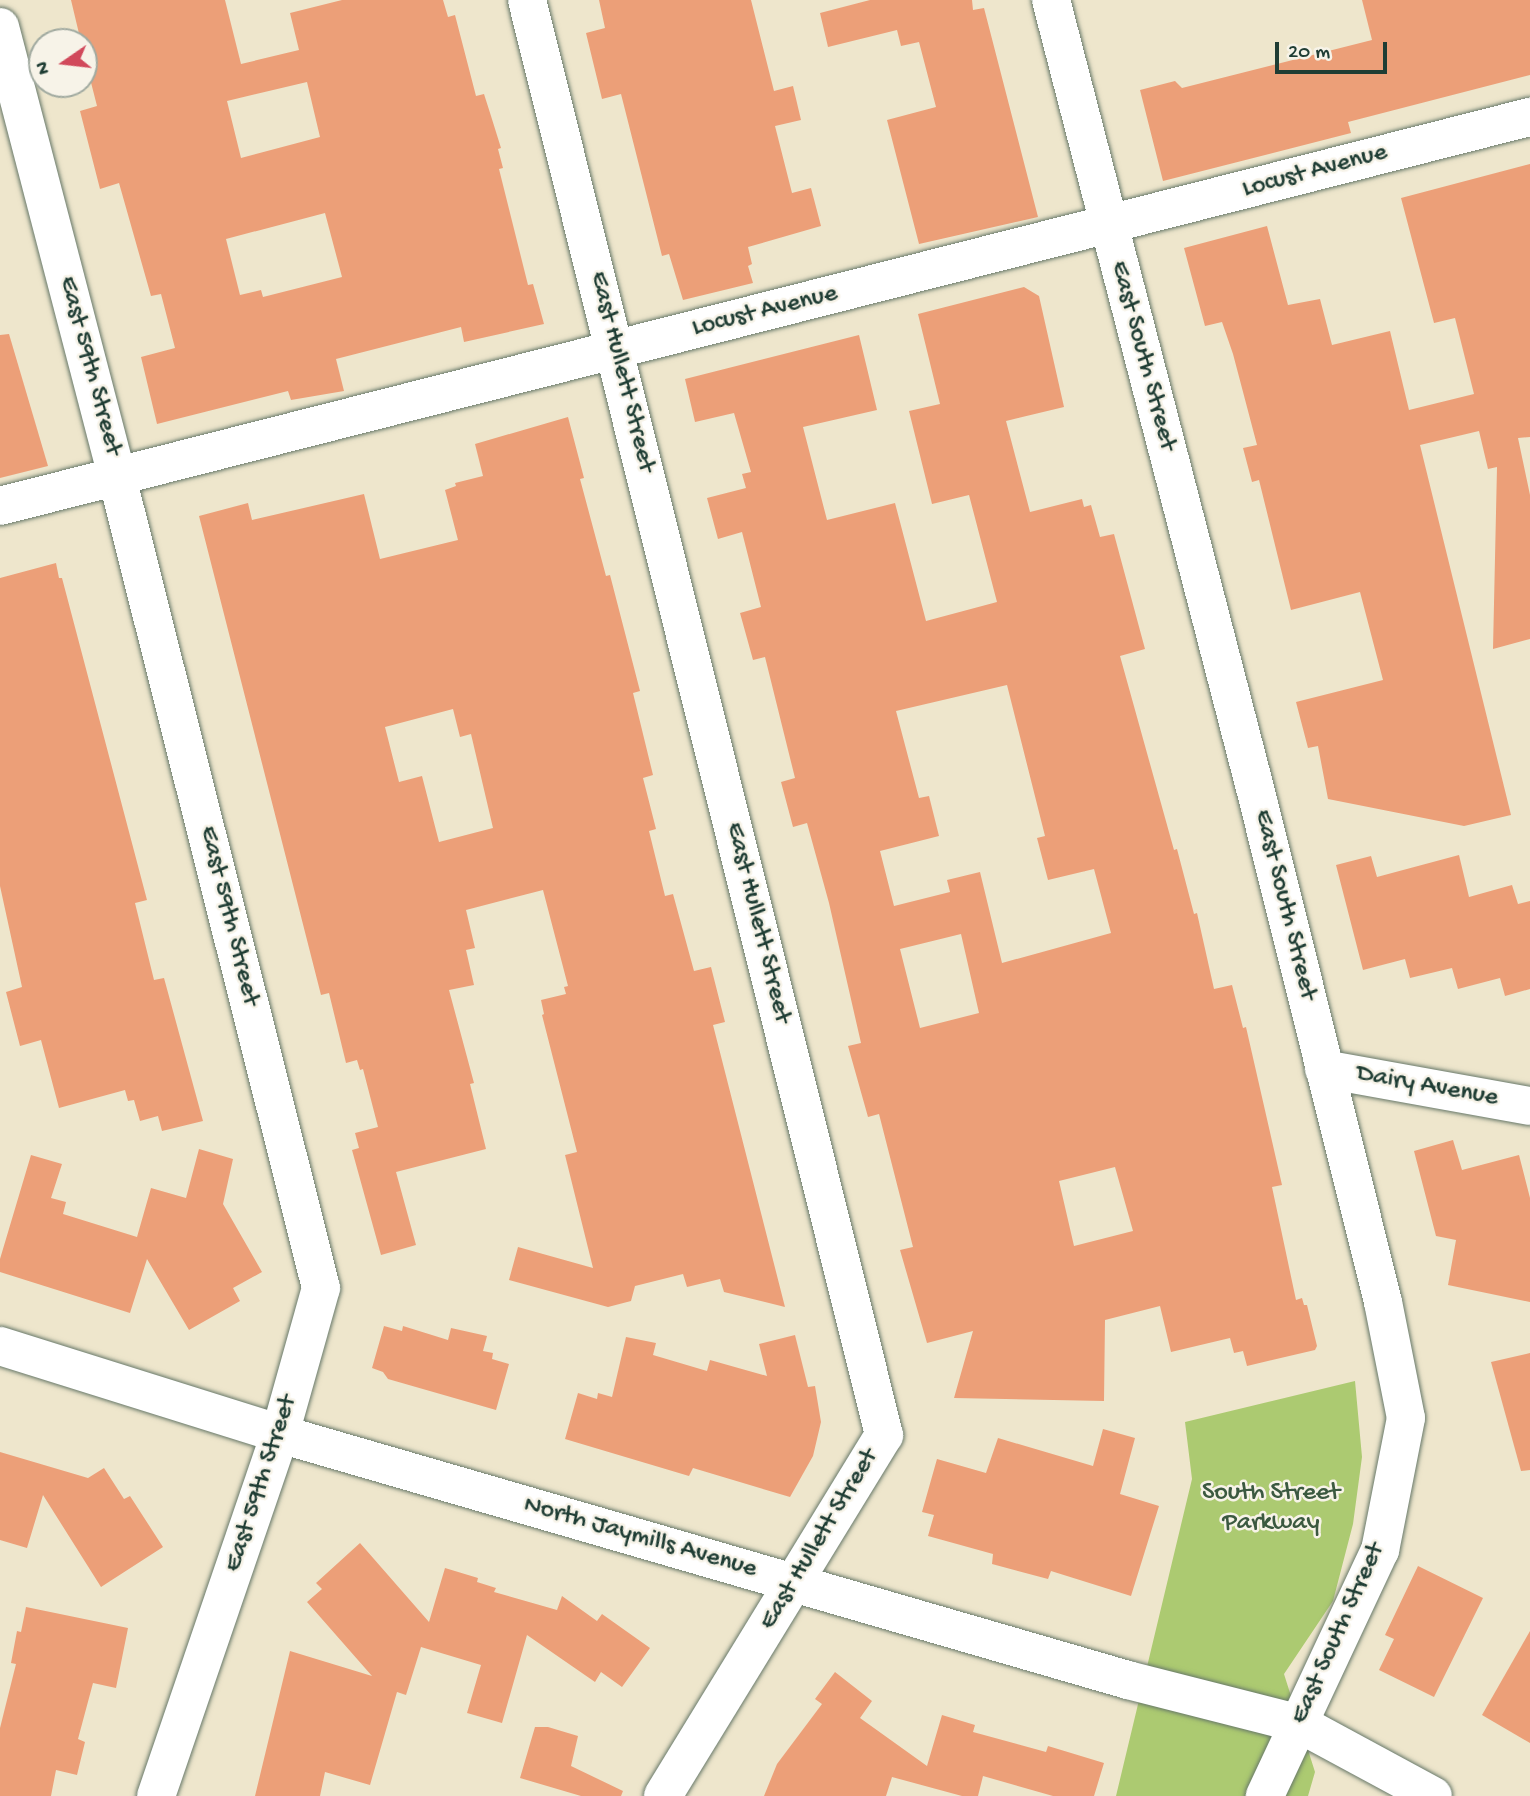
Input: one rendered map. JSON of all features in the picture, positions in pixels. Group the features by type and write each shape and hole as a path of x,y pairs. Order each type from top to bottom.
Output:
{"street":[{"name":"East Hullett Street","path":"527,0 884,1435 663,1796"},
{"name":"East South Street","path":"1051,0 1383,1302 1406,1418 1380,1550 1265,1796"},
{"name":"East 59th Street","path":"0,27 117,477 321,1288 281,1434 156,1796"},
{"name":"Locust Avenue","path":"0,506 1530,117"},
{"name":"Dairy Avenue","path":"1324,1069 1530,1106"},
{"name":"North Jaymills Avenue","path":"0,1346 281,1434 1128,1680 1300,1724 1433,1796"}],"green space":[{"name":"South Street Parkway","path":"1355,1381 1362,1457 1353,1524 1333,1601 1284,1674 1315,1772 1308,1796 1116,1796 1192,1479 1185,1422"}],"building":[{"path":"71,0 225,0 241,64 299,50 290,13 342,0 443,0 448,17 455,15 476,96 484,94 501,148 498,149 503,168 499,169 528,285 533,284 544,324 464,342 461,327 336,359 344,391 291,400 288,391 157,424 141,357 175,348 161,294 151,296 119,183 100,189 80,111 97,106 95,98 98,98 98,28 78,28","holes":["307,82 320,137 241,158 227,101","325,213 342,277 263,297 261,290 240,295 226,239"]},
{"path":"599,0 751,0 774,91 793,86 801,120 775,126 792,193 811,188 821,226 748,247 752,264 748,266 753,283 683,300 669,254 662,256 621,94 602,99 586,33 605,28"},
{"path":"870,0 972,0 973,10 984,8 1038,217 919,244 887,120 936,107 919,42 901,46 897,30 828,47 820,13"},
{"path":"1362,0 1530,0 1530,75 1348,122 1351,133 1163,181 1140,90 1175,81 1182,88 1372,40"},
{"path":"1530,164 1530,437 1518,438 1530,495 1530,639 1493,649 1497,467 1488,469 1479,431 1420,445 1511,815 1464,826 1328,799 1318,746 1308,748 1296,702 1383,680 1360,592 1291,610 1259,480 1252,482 1243,448 1257,445 1233,354 1222,322 1205,326 1184,248 1267,226 1288,305 1320,299 1332,345 1390,331 1409,410 1474,394 1455,318 1434,323 1401,198"},
{"path":"1024,287 1039,296 1064,407 1006,421 1030,512 1082,499 1084,507 1091,505 1100,537 1114,534 1145,649 1120,656 1174,850 1177,849 1194,914 1197,913 1214,989 1232,985 1243,1028 1246,1027 1282,1185 1272,1187 1296,1300 1302,1298 1304,1305 1307,1305 1317,1346 1315,1350 1247,1366 1243,1351 1234,1353 1230,1338 1171,1352 1160,1306 1105,1320 1104,1401 954,1398 973,1331 927,1343 900,1250 913,1247 879,1114 868,1117 848,1046 861,1043 829,903 807,823 793,827 781,782 795,778 765,657 753,660 740,613 761,607 742,532 718,539 707,498 746,488 742,474 751,472 734,413 695,422 685,379 859,335 877,410 803,427 827,520 895,503 926,621 997,602 969,495 932,504 909,411 940,404 918,314","holes":["1007,685 1045,836 1037,838 1048,880 1094,869 1111,933 1002,963 980,872 947,880 950,892 894,906 880,851 939,836 929,796 919,798 896,711","961,934 979,1013 920,1028 900,949","1115,1167 1133,1231 1074,1246 1059,1181"]},
{"path":"9,334 48,466 0,478 0,335"},
{"path":"568,417 584,478 580,479 606,576 610,575 640,691 633,693 653,775 643,778 656,829 649,831 665,896 673,894 694,971 711,967 725,1022 713,1025 785,1307 724,1292 720,1279 687,1287 683,1274 635,1286 631,1301 608,1307 509,1280 518,1247 593,1268 565,1155 577,1152 542,1015 541,1000 566,994 564,987 568,986 543,890 466,910 475,948 466,950 474,985 449,990 474,1083 470,1084 486,1149 396,1172 416,1245 381,1255 352,1150 359,1148 355,1133 378,1127 363,1069 360,1070 357,1060 346,1063 329,993 321,995 199,516 248,503 252,520 364,494 380,559 458,540 445,490 456,486 455,483 483,476 475,444","holes":["453,709 460,737 471,734 493,828 439,842 422,776 399,782 385,727"]},
{"path":"56,563 147,900 135,903 154,980 164,978 203,1121 162,1131 158,1116 140,1121 134,1100 128,1101 125,1090 59,1108 41,1040 20,1046 6,992 22,987 0,886 0,578"},
{"path":"1459,855 1469,897 1512,885 1518,904 1530,901 1530,989 1505,996 1500,978 1458,989 1452,968 1410,978 1405,959 1363,970 1336,865 1371,856 1377,877"},
{"path":"1453,1140 1462,1170 1519,1155 1530,1198 1530,1302 1448,1285 1456,1240 1436,1236 1414,1151"},
{"path":"199,1149 233,1159 223,1204 262,1272 233,1288 240,1301 189,1330 147,1259 130,1313 0,1272 0,1259 31,1155 62,1164 51,1198 66,1202 63,1214 137,1237 151,1188 186,1198"},
{"path":"384,1326 402,1331 403,1326 448,1340 451,1328 487,1336 483,1351 493,1353 492,1359 509,1364 496,1410 388,1379 383,1372 372,1368"},
{"path":"795,1335 808,1387 815,1386 821,1422 813,1456 790,1497 693,1468 689,1476 565,1439 578,1393 597,1399 598,1393 612,1397 626,1337 656,1343 653,1355 707,1371 710,1360 767,1376 759,1344"},
{"path":"1530,1353 1530,1470 1521,1471 1491,1362"},
{"path":"1103,1429 1135,1438 1120,1494 1159,1506 1131,1596 1051,1571 1048,1579 992,1564 993,1554 928,1536 934,1515 922,1512 937,1459 986,1473 998,1438 1093,1466"},
{"path":"0,1452 88,1478 104,1468 124,1499 130,1496 163,1547 101,1587 43,1495 27,1548 0,1540"},
{"path":"360,1543 429,1622 445,1568 478,1578 477,1582 496,1588 494,1592 557,1610 562,1596 597,1621 602,1614 650,1648 622,1687 601,1672 595,1682 527,1635 502,1723 467,1713 481,1665 421,1647 406,1695 397,1692 370,1785 325,1772 320,1796 255,1796 290,1651 372,1676 307,1602 322,1589 316,1583"},
{"path":"1418,1566 1483,1598 1434,1697 1379,1670 1394,1639 1385,1635"},
{"path":"26,1607 128,1628 116,1688 93,1683 78,1739 85,1742 77,1775 56,1770 51,1796 0,1796 0,1728 16,1664 11,1663 17,1631 21,1632"},
{"path":"1530,1631 1530,1743 1482,1715"},
{"path":"835,1672 872,1701 860,1718 927,1766 942,1715 975,1725 973,1732 1046,1752 1048,1746 1104,1763 1094,1796 1053,1796 983,1776 978,1796 962,1796 892,1777 886,1796 764,1796 777,1764 822,1704 815,1699"},
{"path":"535,1727 548,1727 578,1736 571,1766 623,1791 621,1796 581,1796 520,1778"}]}
